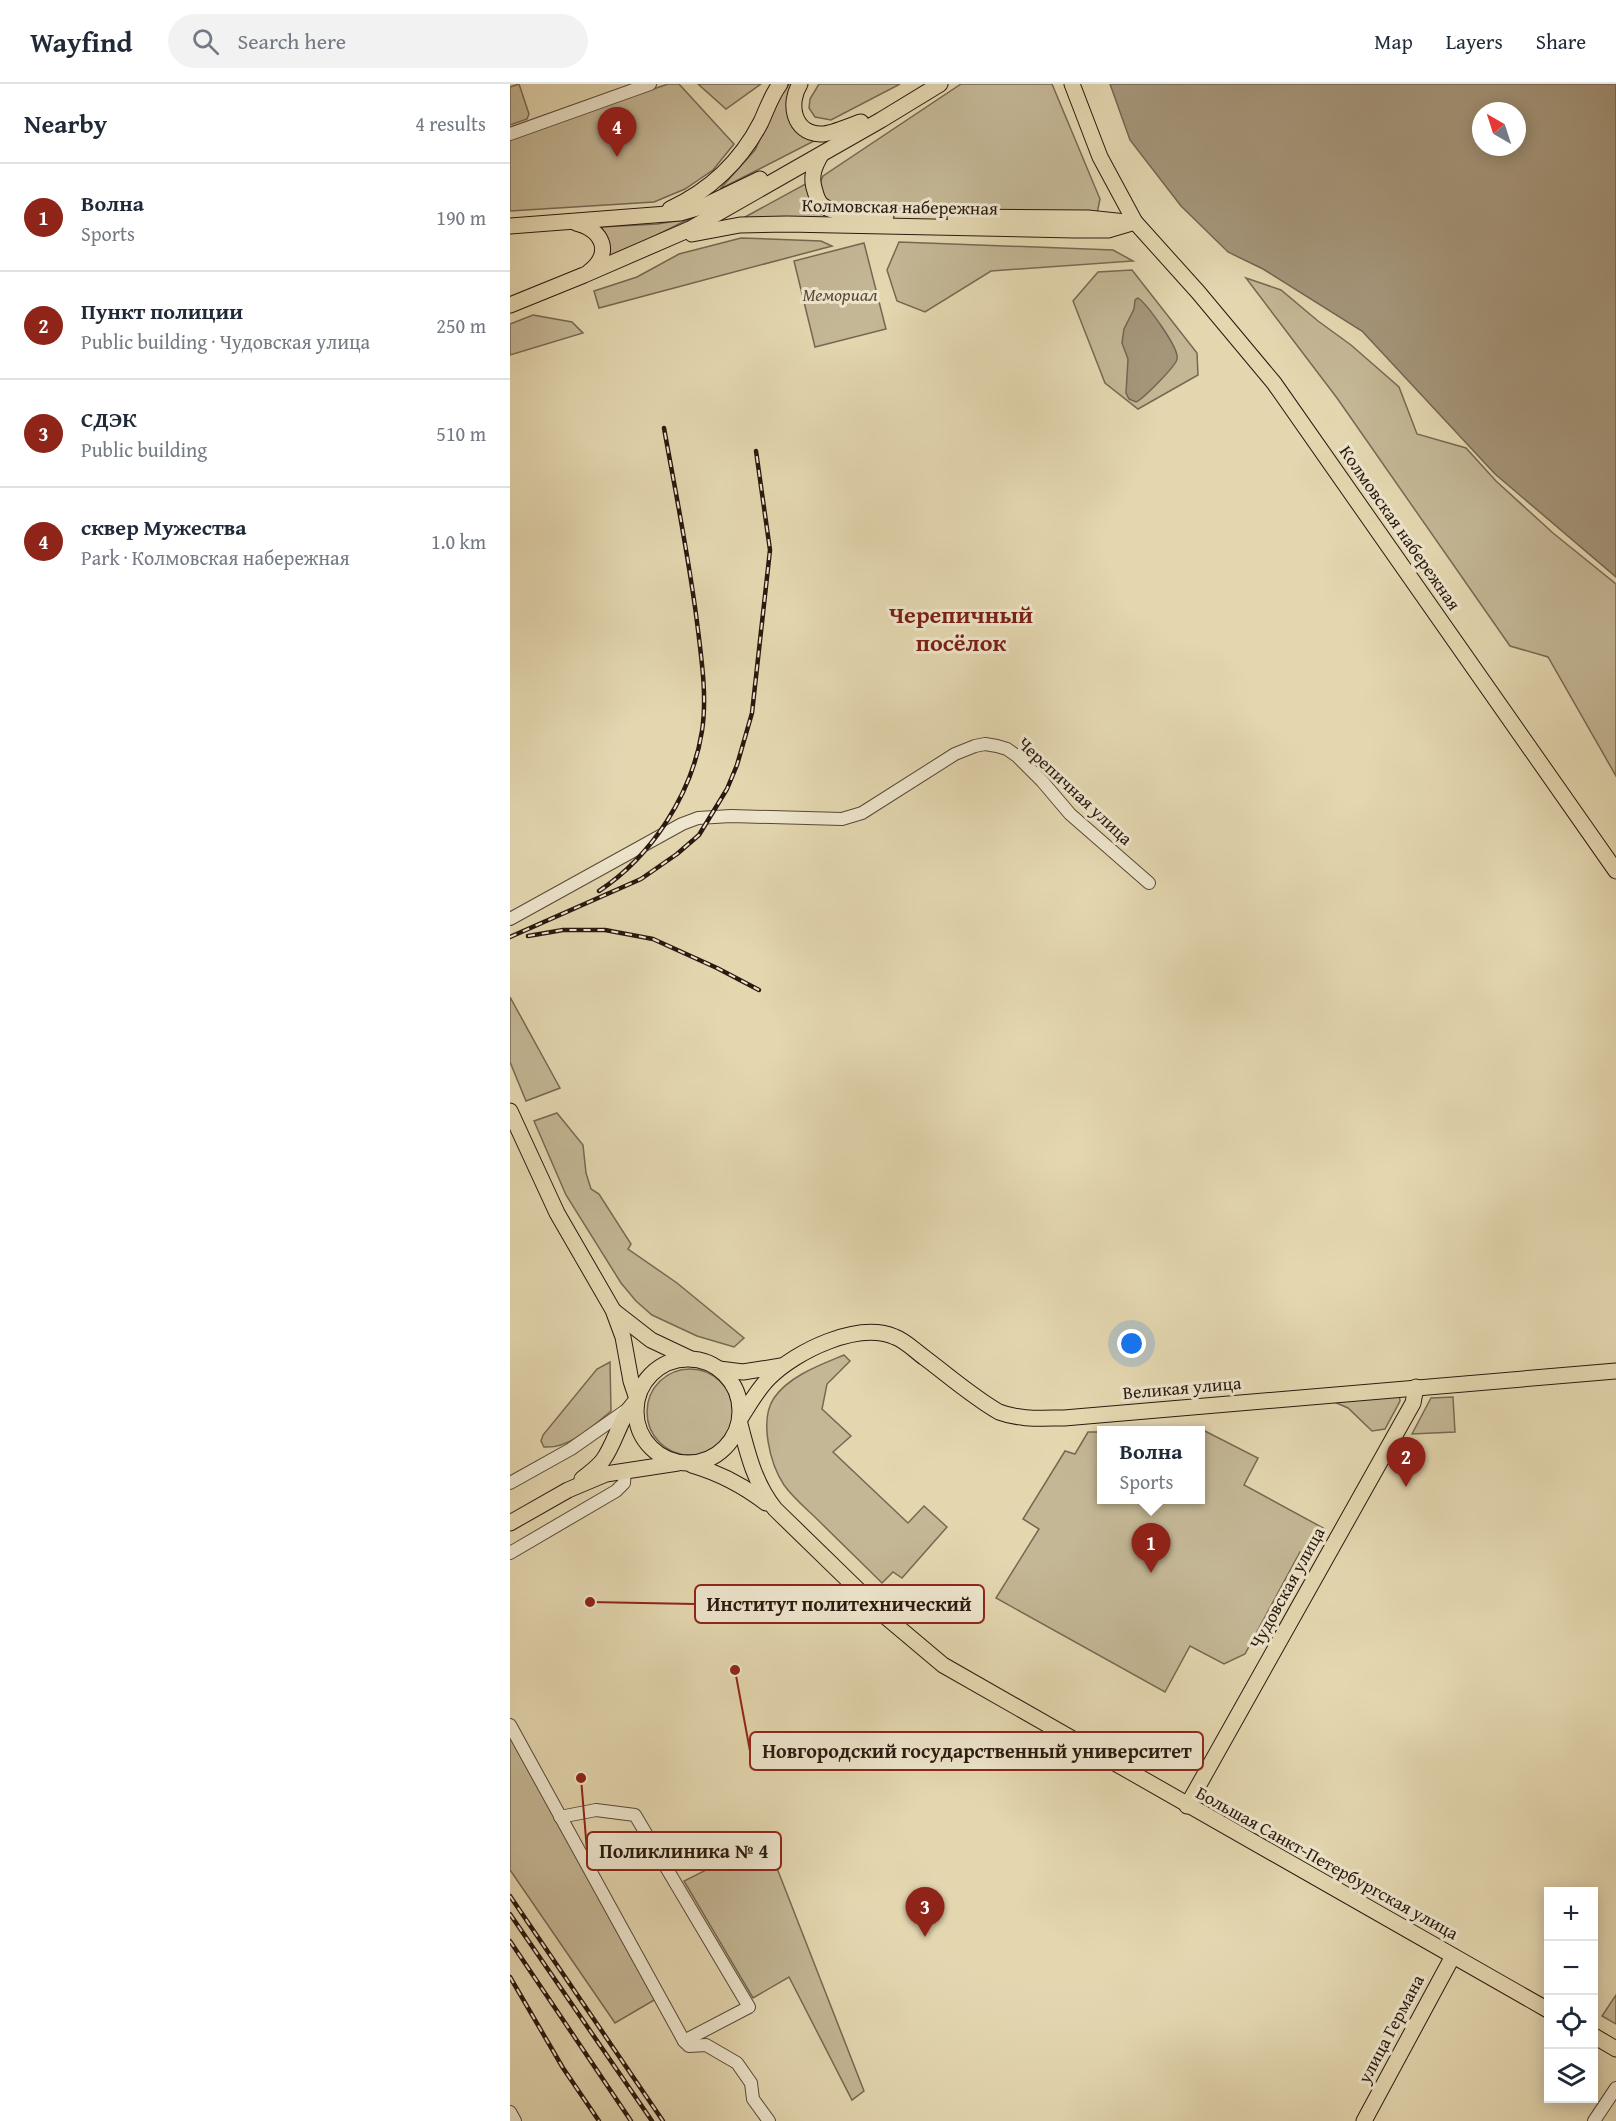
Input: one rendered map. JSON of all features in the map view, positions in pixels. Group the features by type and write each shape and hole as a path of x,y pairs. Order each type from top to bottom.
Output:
{"main road":[{"path":"653,216 685,202 719,178 742,153 780,84"},
{"path":"800,84 792,103 799,123 807,130 820,134 861,122"},
{"path":"510,226 653,216 680,213 704,206 756,181 926,84"},
{"path":"510,305 585,276 715,216 940,84"},
{"name":"Колмовская набережная","path":"1072,84 1100,157 1134,222 1274,383 1616,871"},
{"name":"Колмовская набережная","path":"1081,84 1112,174 1134,222"},
{"name":"Колмовская набережная","path":"821,155 814,166 813,185 820,203 828,209 870,215 1088,218 1134,222"},
{"path":"570,222 592,229 600,236 603,246 599,262 585,276"},
{"name":"Колмовская набережная","path":"666,240 740,225 1108,230 1134,222"},
{"path":"510,1111 556,1213 613,1310 623,1337 637,1422 645,1440 658,1453 684,1463"},
{"path":"613,1310 651,1340 719,1369 756,1372 784,1365"},
{"name":"Великая улица","path":"784,1365 842,1336 881,1332 900,1340 999,1412 1010,1416 1032,1418 1064,1418 1616,1371"},
{"path":"568,1490 602,1461 648,1377 656,1368 674,1360 693,1359"},
{"path":"510,1523 568,1490 606,1474 706,1461 732,1442 757,1392 784,1365"},
{"path":"719,1369 728,1377 739,1395 740,1422"},
{"name":"Чудовская улица","path":"1187,1806 1413,1403 1416,1387"},
{"name":"Большая Санкт-Петербургская улица","path":"740,1422 754,1475 775,1509"},
{"name":"Большая Санкт-Петербургская улица","path":"684,1463 720,1474 775,1509 886,1617 942,1665 1544,2008"},
{"name":"улица Германа","path":"1364,2121 1453,1956"},
{"path":"1598,2039 1616,2049"}],"street":[{"path":"510,134 650,84"},
{"name":"Черепичная улица","path":"510,919 682,824 698,818 731,816 842,819 862,813 955,754 985,744 1007,749 1017,756 1070,814 1149,884"},
{"path":"510,1483 585,1440 634,1402"},
{"path":"510,1553 616,1491 624,1483 625,1470"},
{"path":"510,1725 684,2041 689,2046 706,2045 737,2063 751,2083 753,2099 768,2121"},
{"path":"560,1817 596,1810 635,1815 749,2007 684,2041"},
{"path":"1594,2121 1616,2088"},
{"path":"510,2112 515,2121"}],"green space":[{"path":"519,84 529,114 527,119 510,125 510,87"},
{"path":"668,84 679,84 734,144 713,170 685,189 654,202 510,211 510,138"},
{"path":"698,84 761,84 726,109"},
{"path":"791,84 789,104 816,140 720,189 755,150 780,96"},
{"path":"819,84 900,84 831,120 815,117 809,108 810,99"},
{"path":"961,84 1052,84 1100,199 1097,214 871,212 825,202 819,185 823,176"},
{"path":"809,182 818,209 835,221 736,222"},
{"path":"689,219 607,260 609,243 601,227 657,224"},
{"path":"741,238 821,241 832,246 599,308 594,291 637,277 679,254"},
{"path":"899,242 1113,250 1133,261 991,271 925,312 897,301 887,270"},
{"name":"Мемориал","path":"864,243 886,329 815,347 794,261"},
{"path":"1132,270 1197,353 1198,375 1138,409 1105,383 1073,301 1098,272"},
{"path":"1246,278 1281,290 1351,345 1399,387 1417,434 1466,448 1496,481 1553,533 1616,584 1616,776 1548,657 1510,646 1337,398"},
{"path":"533,315 572,322 583,333 510,355 510,324"},
{"path":"510,997 560,1088 526,1101 510,1062"},
{"path":"557,1113 583,1145 586,1173 591,1189 599,1194 631,1244 628,1249 677,1283 744,1338 734,1347 697,1336 652,1315 621,1283 566,1195 534,1121"},
{"path":"844,1355 850,1361 827,1384 822,1409 851,1436 833,1452 908,1523 924,1506 947,1527 902,1578 893,1572 882,1583 788,1490 774,1466 768,1442 767,1418 774,1398 780,1390 796,1377"},
{"path":"610,1362 611,1411 588,1430 571,1440 553,1447 544,1447 541,1441 543,1435 597,1369"},
{"path":"690,1369 714,1376 726,1388 733,1412 726,1436 714,1448 690,1455 666,1448 654,1436 647,1412 654,1388 666,1376"},
{"path":"1399,1394 1400,1401 1385,1429 1372,1431 1348,1408 1325,1398"},
{"path":"1453,1397 1455,1432 1412,1434 1431,1398"},
{"path":"1205,1431 1258,1458 1244,1485 1325,1529 1311,1554 1300,1552 1245,1654 1224,1664 1190,1646 1165,1692 996,1598 1039,1529 1023,1519 1065,1451 1075,1454 1088,1432 1097,1432 1097,1504 1205,1504"},
{"path":"510,1733 656,1999 615,2023 510,1870"},
{"path":"766,1840 864,2091 852,2100 789,1977 753,1998 684,1881"},
{"path":"1616,1995 1616,2024 1602,2016"}],"shaded area":[{"path":"1110,84 1616,84 1616,577 1495,474 1362,331 1263,269 1228,252 1181,206 1130,140"},
{"path":"1138,298 1155,317 1168,337 1177,354 1177,359 1159,382 1136,402 1129,399 1126,393 1128,359 1122,343 1124,329 1134,309 1135,300"}],"railway":[{"path":"599,891 636,860 667,822 689,778 702,731 704,693 698,630 664,428"},
{"path":"510,937 641,879 677,854 699,835 727,789 737,765 752,713 770,550 756,451"},
{"path":"528,936 563,930 605,930 653,939 759,990"},
{"path":"510,1896 663,2121"},
{"path":"510,1914 652,2121"},
{"path":"510,1941 631,2121"},
{"path":"510,1977 563,2068 599,2121"}],"place":[{"name":"сквер Мужества","path":"617,157"},
{"name":"Пункт полиции","path":"1406,1487"},
{"name":"Волна","path":"1151,1573"},
{"name":"Институт политехнический","path":"590,1602"},
{"name":"Новгородский государственный университет","path":"735,1670"},
{"name":"Поликлиника № 4","path":"581,1778"},
{"name":"СДЭК","path":"925,1937"}],"district":[{"name":"Черепичный посёлок","path":"961,629"}]}
